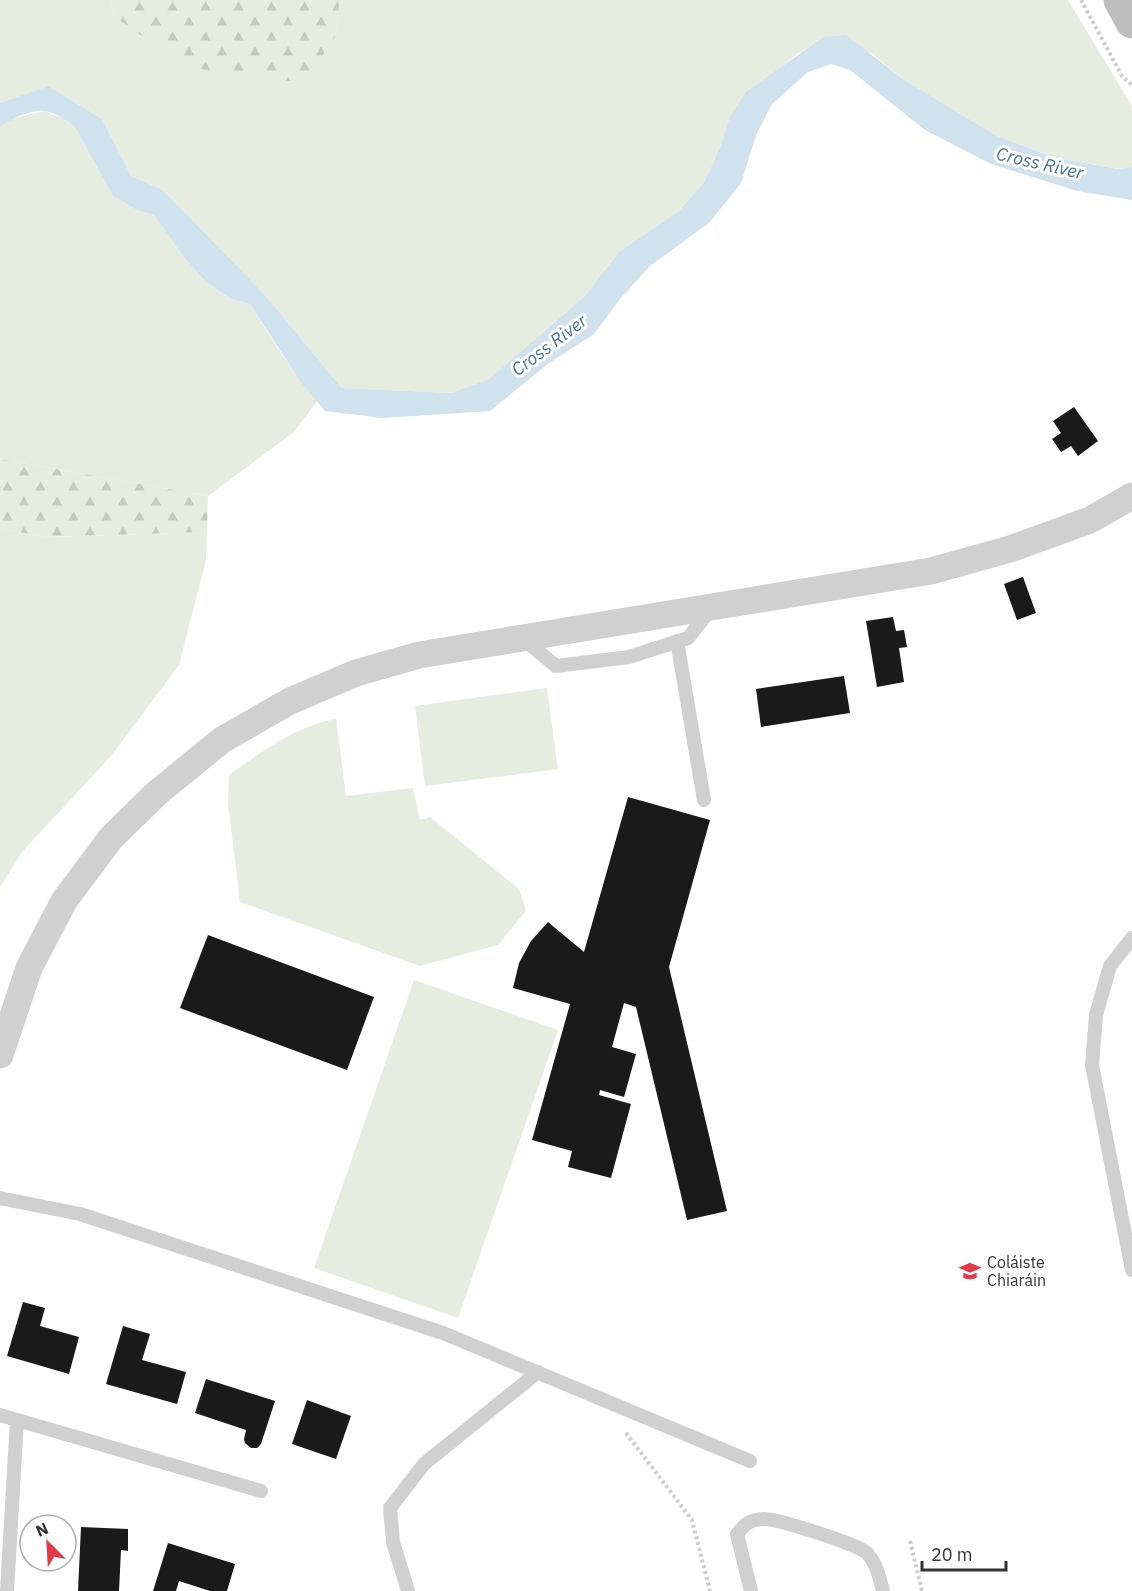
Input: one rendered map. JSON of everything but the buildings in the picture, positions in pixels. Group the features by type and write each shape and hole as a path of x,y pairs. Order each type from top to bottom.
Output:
{"main road":[{"path":"1120,0 1132,22"}],"street":[{"path":"0,1054 29,968 63,901 111,838 158,793 222,740 290,701 356,674 419,655 931,571 1010,549 1090,520 1132,496"}],"lane":[{"path":"523,639 556,666 629,657 688,638 714,607"},
{"path":"676,641 704,800"},
{"path":"1132,938 1110,966 1096,1015 1092,1065 1132,1270"},
{"path":"0,1198 80,1214 444,1333 750,1461"},
{"path":"408,1591 393,1542 390,1508 424,1464 538,1372"},
{"path":"0,1415 261,1491"},
{"path":"7,1591 18,1420"},
{"path":"751,1591 737,1534 745,1523 765,1519 806,1529 866,1551 876,1565 883,1591"}],"path":[{"path":"1081,0 1122,76 1132,85"},
{"path":"597,1397 692,1520 710,1591"},
{"path":"910,1541 922,1591"}],"green space":[{"path":"0,0 110,0 115,17 335,37 340,0 1068,0 1132,106 1132,167 1119,169 1052,157 995,135 903,79 871,53 823,37 770,76 730,116 721,145 705,181 679,211 619,252 585,296 489,379 452,393 342,388 264,294 163,190 131,176 102,119 48,86 0,103"},
{"path":"110,0 340,0 335,37 304,83 186,67 115,17"},
{"path":"44,111 65,119 75,127 113,196 137,210 154,215 183,256 205,281 231,299 250,304 290,366 317,401 294,432 208,496 0,459 0,127 10,119"},
{"path":"0,459 208,496 207,532 47,537 0,529"},
{"path":"0,529 47,537 207,532 206,560 179,665 111,756 22,852 0,887"},
{"path":"547,688 558,769 425,786 415,706"},
{"path":"336,719 346,796 413,788 420,820 430,817 519,889 526,911 498,945 420,966 240,902 228,803 229,775 266,749 293,734 321,722"},
{"path":"414,980 558,1030 458,1318 314,1268"}],"water":[{"name":"Cross River","path":"846,35 903,79 995,135 1052,157 1118,169 1132,167 1132,200 1077,191 991,164 925,130 850,70 831,64 808,72 772,104 757,133 741,183 709,223 650,266 620,299 594,334 549,363 490,411 382,418 325,411 300,381 250,304 231,299 205,281 183,256 154,215 137,210 113,196 75,127 57,115 40,111 21,115 0,127 0,103 48,86 102,119 131,176 163,190 264,294 342,388 452,393 489,379 585,296 619,252 679,211 705,181 721,145 730,116 746,92 823,37"}],"place":[{"name":"Coláiste Chiaráin","path":"970,1271"}]}
